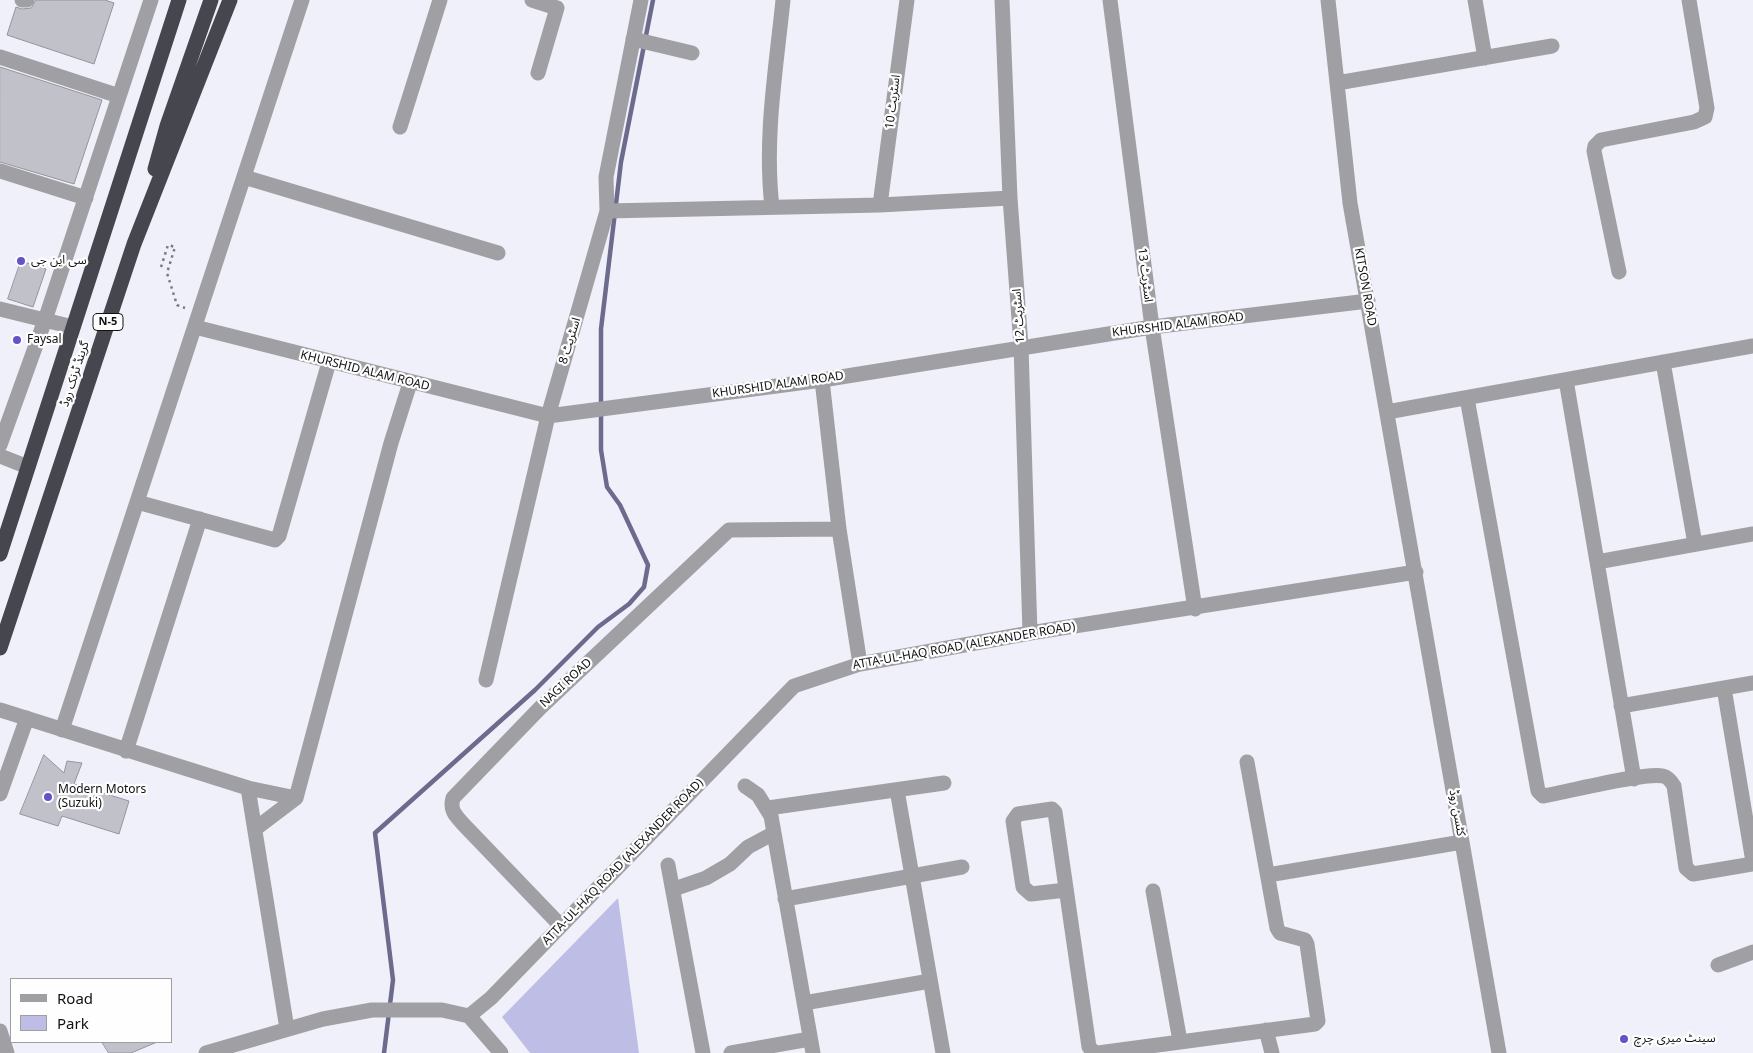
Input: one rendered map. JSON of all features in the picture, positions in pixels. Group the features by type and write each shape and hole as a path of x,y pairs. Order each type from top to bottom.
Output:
{"highway":[{"name":"گرینڈ ٹرنک روڈ","path":"0,554 180,0"},
{"path":"131,147 189,0"},
{"path":"134,244 167,126 211,0"},
{"name":"گرینڈ ٹرنک روڈ","path":"0,648 134,244 230,0"}],"street":[{"path":"22,0 27,0"},
{"path":"0,445 45,320 151,0"},
{"path":"62,730 302,0"},
{"path":"400,127 440,0"},
{"path":"532,0 557,8 538,73"},
{"name":"اسٹریٹ 8","path":"486,680 548,416 614,211 606,177 642,41 641,0"},
{"path":"772,207 768,177 769,144 783,0"},
{"name":"اسٹریٹ 10","path":"880,204 906,0"},
{"name":"اسٹریٹ 12","path":"1002,0 1010,198 1021,346 1030,632"},
{"name":"اسٹریٹ 13","path":"1110,0 1152,327 1195,608"},
{"name":"KITSON ROAD","path":"1328,0 1350,203 1416,572"},
{"path":"1475,0 1485,58"},
{"path":"1619,272 1594,151 1595,146 1602,140 1694,122 1705,116 1707,108 1689,0"},
{"path":"642,41 692,53"},
{"path":"1337,83 1552,46"},
{"path":"0,57 119,96"},
{"path":"0,171 86,198"},
{"path":"244,178 498,253"},
{"path":"614,211 880,204 1010,198"},
{"name":"KHURSHID ALAM ROAD","path":"197,320 329,362 548,416 822,380 1021,346 1152,327 1368,301"},
{"path":"0,309 73,328"},
{"path":"1388,412 1753,346"},
{"path":"137,502 275,540 279,536 329,362"},
{"path":"1663,362 1695,544"},
{"path":"822,380 839,529 860,664"},
{"path":"1566,380 1634,779"},
{"path":"255,829 296,798 388,453 410,382"},
{"path":"1467,398 1538,791 1543,796 1634,779 1664,776 1674,786 1686,868 1689,872 1693,874 1753,863 1724,688"},
{"path":"0,456 28,467"},
{"path":"126,750 200,519"},
{"name":"NAGI ROAD","path":"560,926 453,812 451,806 453,798 540,708 729,530 839,529"},
{"path":"1597,562 1753,534"},
{"name":"ATTA-UL-HAQ ROAD (ALEXANDER ROAD)","path":"469,1016 491,998 794,686 860,664 1030,632 1195,608 1416,572"},
{"name":"کٹسن روڈ","path":"1416,572 1499,1053"},
{"path":"1622,706 1753,683"},
{"path":"0,710 248,788 296,798"},
{"path":"0,794 27,718"},
{"path":"1066,890 1031,894 1023,887 1013,821 1018,814 1052,809 1054,812 1066,890 1089,1047 1096,1053 1315,1024 1318,1020 1307,944 1305,940 1280,933 1247,762"},
{"path":"768,808 944,783"},
{"path":"731,1053 812,1046 768,808 758,795 744,786"},
{"path":"248,788 287,1028"},
{"path":"897,790 943,1053"},
{"path":"674,889 706,878 730,864 748,847 774,833"},
{"path":"1268,875 1462,842"},
{"path":"668,865 674,889 703,1053"},
{"path":"785,899 962,867"},
{"path":"1153,891 1180,1041"},
{"path":"1718,965 1753,952"},
{"path":"804,1003 930,981"},
{"path":"211,1052 287,1028 372,1010 414,1012 442,1010 469,1016 501,1053"},
{"path":"1266,1030 1272,1053"},
{"path":"0,1031 7,1053"}],"path":[{"path":"161,267 168,245 176,247 167,273 177,305 197,320"}],"green space":[{"path":"618,898 639,1053 530,1053 502,1017"}],"building":[{"path":"36,0 105,0 114,3 94,64 7,35 16,7 22,9 31,8"},
{"path":"0,67 102,100 74,184 0,162"},
{"path":"21,261 46,269 33,307 8,299"},
{"path":"44,755 64,773 67,761 82,763 74,784 129,801 119,834 62,816 58,826 20,814"},
{"path":"103,1043 155,1043 131,1053 109,1053"}],"waterway":[{"path":"384,1053 393,980 375,833 535,690 598,627 629,604 644,587 648,565 620,505 607,487 601,450 601,329 621,162 653,0"}],"place":[{"name":"سی این جی","path":"21,261"},
{"name":"Faysal","path":"17,340"},
{"name":"Modern Motors (Suzuki)","path":"48,797"},
{"name":"سینٹ میری چرچ","path":"1624,1039"}]}
